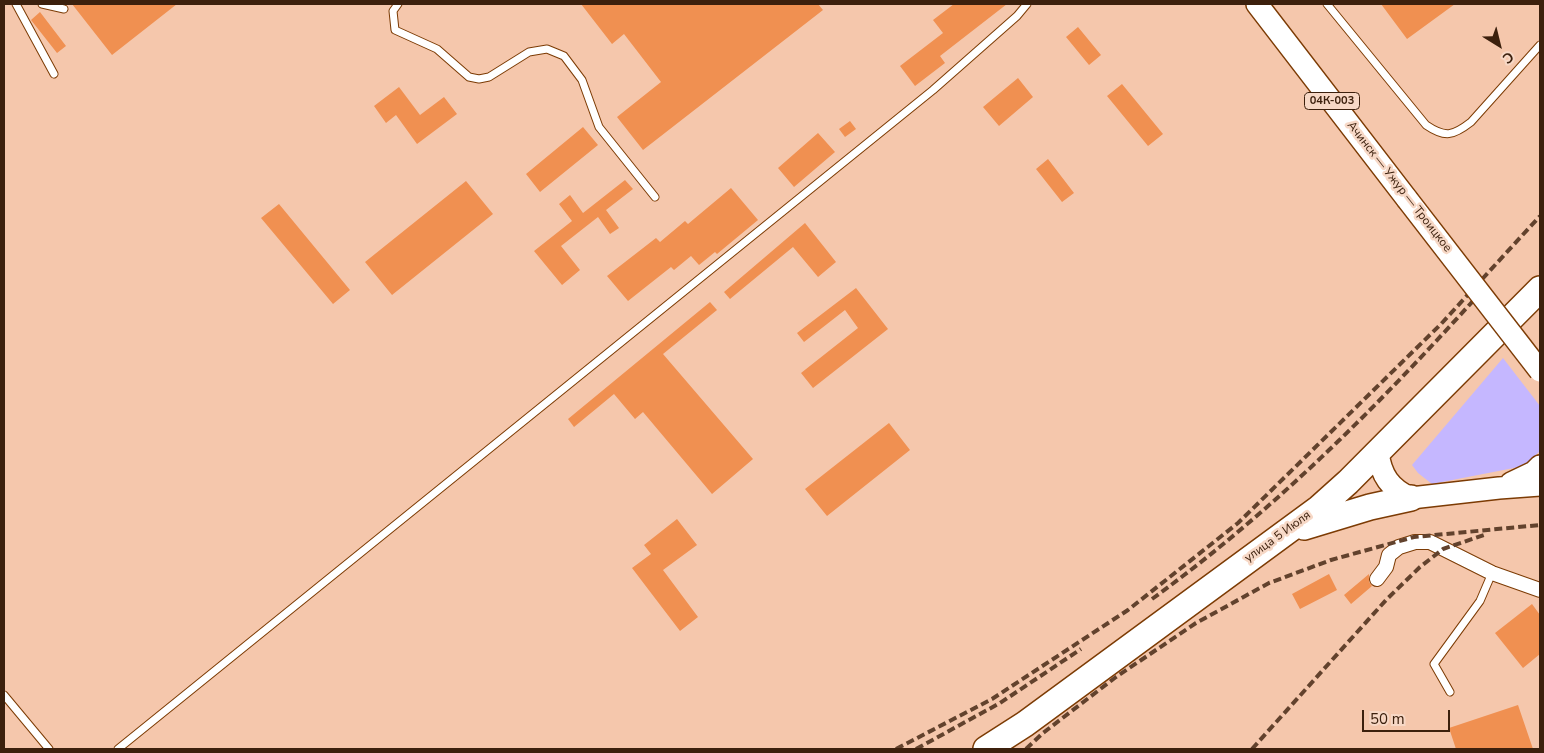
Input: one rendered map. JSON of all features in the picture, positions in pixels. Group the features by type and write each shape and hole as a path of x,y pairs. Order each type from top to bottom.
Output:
{"highway":[{"name":"улица 5 Июля","path":"986,749 1025,724 1334,495 1540,289"},
{"path":"1280,536 1340,516 1411,498"}],"main road":[{"name":"Ачинск — Ужур — Троицкое","path":"1257,4 1540,370"},
{"path":"1378,453 1380,467 1385,477 1399,493 1411,498 1499,488 1540,486"},
{"path":"1499,488 1534,472 1540,466"}],"street":[{"path":"1377,579 1386,567 1389,555 1399,547 1415,542 1430,542 1492,573 1540,590"}],"lane":[{"path":"16,4 54,74"},
{"path":"42,4 64,9"},
{"path":"398,4 394,12 395,30 437,49 469,77 479,79 489,77 529,52 547,49 564,56 582,80 599,127 655,197"},
{"path":"118,749 933,90 1017,16 1027,4"},
{"path":"1327,4 1426,124 1438,133 1447,135 1461,130 1470,122 1540,45"},
{"path":"1450,692 1434,664 1480,601 1492,573"},
{"path":"4,694 49,749"}],"shaded area":[{"path":"1503,358 1540,406 1540,451 1524,466 1432,484 1418,473 1412,465"}],"building":[{"path":"72,4 177,4 112,55"},
{"path":"581,4 818,4 823,10 643,150 617,117 661,82 624,34 612,44"},
{"path":"954,4 1007,4 940,56 945,63 915,86 900,66 943,33 933,20"},
{"path":"1381,4 1455,4 1407,39"},
{"path":"40,12 66,46 57,53 31,20"},
{"path":"1078,27 1101,55 1089,65 1066,37"},
{"path":"1018,78 1033,97 999,126 983,107"},
{"path":"1122,84 1163,134 1148,146 1107,96"},
{"path":"399,87 420,115 444,97 457,114 417,144 396,115 386,123 374,106"},
{"path":"850,121 856,129 845,137 839,129"},
{"path":"583,127 598,145 540,192 526,174"},
{"path":"818,133 835,152 794,187 778,168"},
{"path":"1048,159 1074,193 1062,202 1036,169"},
{"path":"625,180 633,189 606,210 619,228 610,234 598,217 561,246 580,270 562,285 534,251 572,221 559,204 570,195 583,213"},
{"path":"466,181 493,214 392,295 365,262"},
{"path":"731,188 758,220 717,254 715,252 699,265 691,256 674,270 671,267 628,301 607,276 656,238 660,242 685,221 688,224"},
{"path":"279,204 350,290 333,304 261,218"},
{"path":"805,223 836,262 818,277 793,247 730,299 724,292"},
{"path":"856,288 888,329 813,388 801,373 858,328 845,310 804,342 797,333"},
{"path":"710,302 717,310 663,354 753,459 712,494 643,412 635,419 614,394 574,427 568,419"},
{"path":"889,423 910,450 827,516 805,489"},
{"path":"677,519 697,545 663,570 698,617 680,631 632,568 651,554 644,545"},
{"path":"1329,574 1337,590 1300,609 1292,594"},
{"path":"1369,574 1369,582 1372,586 1351,604 1344,595"},
{"path":"1532,604 1540,615 1540,654 1523,668 1495,633"},
{"path":"1518,705 1533,749 1456,749 1449,728"}],"railway":[{"path":"896,749 992,699 1128,610 1238,523 1441,324 1540,216"},
{"path":"1152,599 1241,529 1325,454 1405,374 1482,291"},
{"path":"1026,749 1043,733 1116,677 1196,623 1269,583 1331,560 1414,537 1540,525"},
{"path":"1252,749 1386,600 1420,567 1443,549 1484,535"},
{"path":"916,749 1000,703 1081,649"}]}
